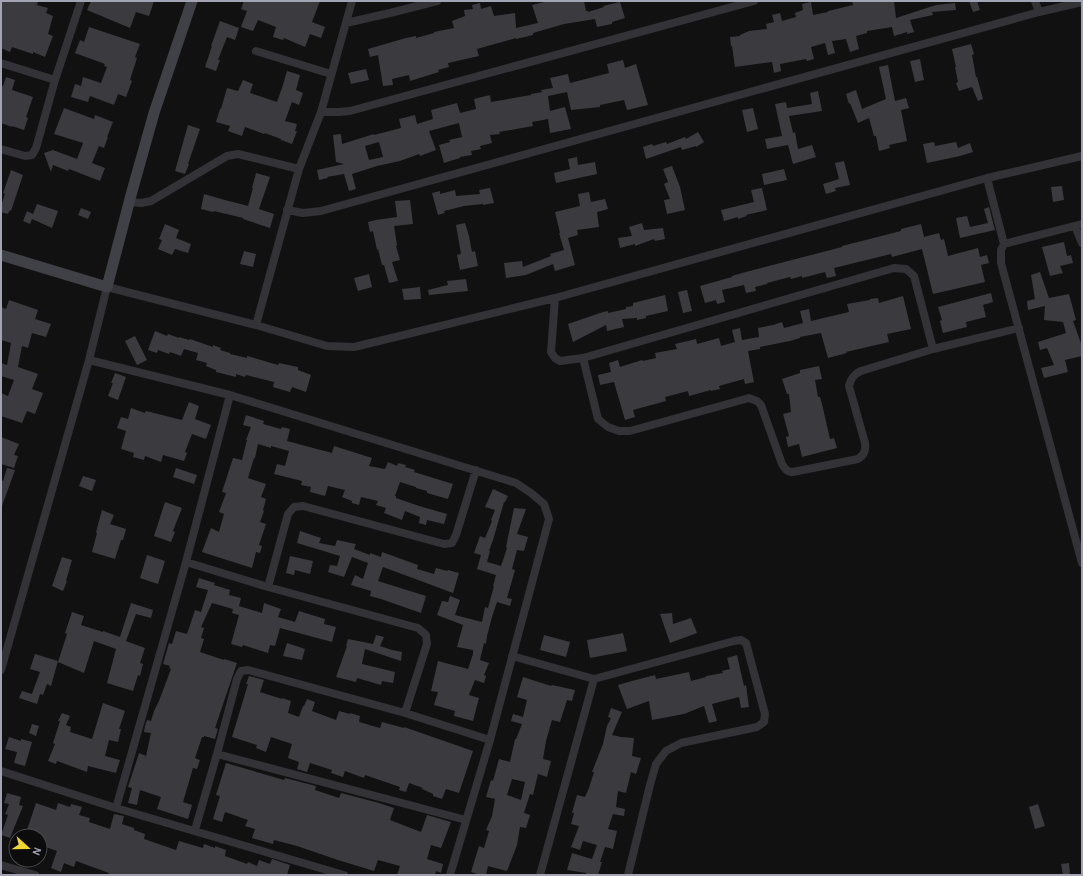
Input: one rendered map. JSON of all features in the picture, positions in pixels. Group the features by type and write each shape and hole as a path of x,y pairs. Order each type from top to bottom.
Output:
{"street":[{"path":"1,150 25,156 32,154 36,148 81,1"},
{"path":"1,670 89,360 154,113 192,1"},
{"path":"256,325 299,169 321,112 352,1"},
{"path":"346,23 437,1"},
{"path":"321,112 350,111 754,1"},
{"path":"1035,1 1038,12"},
{"path":"288,210 303,213 321,211 1038,12 1082,2"},
{"path":"256,51 331,74"},
{"path":"1,63 56,80"},
{"path":"130,202 141,203 151,201 227,156 238,154 299,169"},
{"path":"1,255 107,287 256,325 327,346 354,347 555,298 987,178 1082,156"},
{"path":"987,178 1004,244 1001,250 1001,262 1079,543 1082,563"},
{"path":"1004,244 1079,225 1082,243"},
{"path":"555,298 551,352 555,358 560,361 583,358 894,268 906,269 914,276 933,349"},
{"path":"583,358 598,419 608,427 619,431 630,431 749,398 757,401 761,406 782,464 789,472 793,472 858,459 863,455 866,450 865,443 849,386 855,374 933,349 1019,328"},
{"path":"89,360 230,395 476,470 516,483 544,504 549,519 490,740 450,875"},
{"path":"116,808 186,562 230,395"},
{"path":"268,587 288,514 294,507 304,506 444,544 452,543 456,535 476,470"},
{"path":"186,562 268,587 418,628 426,635 427,644 405,713"},
{"path":"512,656 594,679 734,641 741,640 746,643 765,714 764,722 757,727 681,743 666,751 656,764 628,875"},
{"path":"195,830 218,754 237,679 241,671 248,670 405,713 490,740"},
{"path":"540,875 594,679"},
{"path":"218,754 466,820"},
{"path":"1,771 116,808 344,875"},
{"path":"1,865 35,875"}],"building":[{"path":"1,1 38,1 37,5 48,8 46,13 53,16 48,34 53,36 45,57 33,52 33,54 12,47 10,52 1,48"},
{"path":"91,1 154,1 149,16 136,12 130,28 87,10"},
{"path":"244,1 320,1 312,22 325,27 321,38 310,34 305,47 284,38 283,40 273,37 276,27 258,20 253,31 241,27 247,11 241,9"},
{"path":"548,1 584,1 586,11 588,12 604,7 603,6 620,2 625,18 612,22 612,24 597,27 595,19 564,24 533,33 533,35 516,38 477,49 479,56 448,63 449,67 438,70 439,72 410,81 409,75 392,79 393,85 383,86 378,55 370,57 368,49 406,38 416,36 416,38 434,32 454,28 452,21 465,16 464,10 473,9 472,5 480,3 481,9 491,6 494,16 515,13 516,28 538,23 532,5"},
{"path":"852,1 894,1 896,18 936,5 955,3 956,10 932,12 933,15 910,20 914,32 907,34 907,32 894,36 892,27 867,31 867,33 856,36 859,49 850,52 846,39 832,41 835,53 828,55 825,43 811,47 814,59 780,64 781,71 774,73 772,62 735,67 730,37 740,36 749,31 767,29 766,24 774,22 772,15 780,13 782,21 796,17 795,13 803,10 802,4 811,2 813,15 853,5"},
{"path":"969,1 977,1 980,10 973,12"},
{"path":"220,21 239,28 235,40 227,37 218,60 220,60 216,71 205,67"},
{"path":"89,27 140,44 135,57 137,58 130,80 132,81 126,97 118,94 114,105 90,96 88,102 71,97 75,84 81,86 83,77 101,83 107,67 104,66 105,64 75,53 80,40 84,42"},
{"path":"971,44 974,54 972,55 976,77 983,99 978,101 972,87 959,91 956,83 958,82 952,49"},
{"path":"920,59 924,80 915,82 910,61"},
{"path":"623,60 625,68 636,64 648,105 627,110 624,100 600,105 600,107 571,110 567,92 548,96 550,111 565,107 571,129 550,133 548,119 532,122 533,126 490,135 492,143 480,146 481,149 471,151 472,155 460,157 444,163 439,145 450,142 449,140 462,137 459,123 429,131 436,150 420,156 419,154 400,161 352,174 356,189 349,191 344,174 319,180 317,170 344,164 336,162 333,135 341,134 342,144 374,134 401,128 399,119 415,115 417,124 433,119 431,110 457,103 460,113 476,109 474,99 490,95 491,102 542,92 541,90 553,88 550,78 568,74 570,83 609,73 607,64","holes":["379,142 383,157 369,160 365,146"]},
{"path":"888,65 895,101 906,98 909,108 901,110 907,141 889,145 890,148 879,151 876,136 874,136 869,118 858,123 846,94 856,90 862,109 886,99 879,67"},
{"path":"366,69 369,80 351,84 348,73"},
{"path":"287,71 300,75 296,90 303,93 299,105 292,102 285,121 297,124 295,131 297,131 292,144 245,127 242,136 228,131 230,126 216,122 227,88 238,91 243,80 253,84 250,93 277,102"},
{"path":"6,77 15,80 12,90 33,97 26,117 28,118 24,130 1,123 1,85 3,86"},
{"path":"818,91 822,111 789,116 793,133 795,132 798,149 812,145 816,157 793,164 788,145 767,149 765,139 782,136 775,104 786,102 787,108 812,104 810,93"},
{"path":"64,108 94,119 95,115 113,122 104,148 99,146 92,163 105,168 100,181 69,169 68,171 53,165 51,172 44,153 53,150 77,159 83,143 54,134"},
{"path":"753,108 758,129 747,132 742,110"},
{"path":"188,125 200,129 185,174 175,171"},
{"path":"698,132 704,142 696,147 682,150 681,147 646,159 643,147 666,142 667,144 685,137 686,139"},
{"path":"934,142 935,146 956,142 958,148 970,143 973,152 927,163 923,144"},
{"path":"577,157 578,165 595,162 597,174 556,183 554,173 570,169 568,159"},
{"path":"844,161 850,185 835,188 836,191 826,194 823,184 839,179 835,163"},
{"path":"672,166 680,187 685,210 667,214 664,200 670,199 664,184 668,182 663,169"},
{"path":"784,169 787,180 764,185 762,174"},
{"path":"11,170 23,175 11,211 10,210 8,214 1,212 1,206 5,194 3,193"},
{"path":"256,173 270,177 259,209 274,214 270,228 243,218 201,209 204,194 248,206"},
{"path":"1062,186 1064,200 1053,202 1051,187"},
{"path":"490,188 494,203 464,206 444,211 445,213 438,215 432,193 440,191 440,194 455,190 456,196 480,194 479,190"},
{"path":"762,188 767,210 746,215 747,216 738,219 738,217 724,221 721,210 754,202 751,190"},
{"path":"589,192 591,202 605,199 608,209 597,212 599,227 577,230 578,235 568,238 575,265 555,271 553,264 526,275 506,278 504,263 522,261 523,267 551,256 550,254 564,250 555,212 580,206 578,194"},
{"path":"410,200 413,224 394,226 396,246 400,260 392,262 398,281 389,283 384,265 382,265 378,249 377,250 373,231 370,232 368,222 397,217 395,201"},
{"path":"37,204 58,211 52,228 32,219 30,224 23,221 27,211 33,214"},
{"path":"989,207 995,230 960,238 956,218 967,216 970,227 988,223 984,209"},
{"path":"81,208 91,212 88,219 78,215"},
{"path":"465,223 472,252 475,251 478,266 460,270 457,255 461,254 456,225"},
{"path":"642,223 644,230 663,228 665,239 655,241 654,239 635,246 635,244 620,248 618,238 632,236 629,227"},
{"path":"165,224 179,230 176,238 191,244 188,253 175,249 172,255 158,249 162,240 159,239"},
{"path":"921,224 924,237 939,233 941,240 944,239 948,256 978,248 980,257 987,255 989,263 981,265 985,282 933,294 922,249 892,257 891,254 834,268 836,276 827,278 825,272 802,278 802,276 791,279 790,277 767,283 755,287 756,291 746,293 744,285 722,290 725,302 717,304 716,300 705,303 700,286 742,273 901,231 901,229"},
{"path":"1064,242 1067,256 1071,255 1073,263 1060,266 1063,273 1050,276 1042,247"},
{"path":"244,251 256,254 253,267 240,264"},
{"path":"1040,272 1049,298 1069,294 1076,320 1073,321 1082,346 1082,356 1065,360 1068,372 1044,378 1041,368 1054,365 1047,348 1040,350 1038,342 1066,333 1063,322 1044,320 1045,306 1028,310 1027,301 1035,299 1031,275"},
{"path":"369,274 372,287 358,291 354,278"},
{"path":"466,279 468,291 429,295 428,290 448,285 447,281"},
{"path":"420,287 421,299 404,300 402,289"},
{"path":"687,290 692,311 683,313 678,292"},
{"path":"991,293 993,302 983,305 986,317 966,322 967,327 943,333 940,321 942,320 938,307"},
{"path":"665,295 668,311 646,316 646,318 637,320 637,318 622,319 624,327 607,331 606,325 573,342 568,324 603,312 608,311 608,313 626,309 626,307 633,306 633,303"},
{"path":"903,296 911,329 887,334 889,342 846,352 847,353 828,358 821,333 760,347 760,349 748,351 754,382 745,384 744,379 719,386 720,389 689,396 688,391 665,397 666,401 633,410 635,417 625,420 614,382 600,385 598,375 611,372 609,363 618,360 620,367 642,360 656,358 655,353 677,349 675,344 696,339 697,344 719,338 721,346 735,342 732,330 740,328 742,340 759,337 758,328 782,322 784,328 803,323 800,311 809,309 811,321 849,312 847,304 878,298 879,303"},
{"path":"9,300 38,310 35,319 51,324 46,337 32,333 28,348 22,346 18,367 38,374 32,389 43,393 35,414 27,411 22,423 1,416 1,393 8,396 14,380 1,376 1,363 7,365 11,343 1,340 1,307 6,309"},
{"path":"155,331 167,336 168,334 179,338 190,339 213,347 213,345 230,354 247,358 247,356 278,365 279,363 298,367 298,370 311,375 306,392 292,387 290,392 273,387 274,382 246,375 245,377 236,374 236,377 216,372 216,370 206,366 207,363 196,360 198,353 184,349 181,356 170,352 169,354 158,350 157,353 148,350"},
{"path":"135,336 147,360 137,365 125,341"},
{"path":"819,366 822,379 815,380 818,397 820,397 822,404 830,439 834,438 837,448 802,457 799,444 788,447 786,437 789,436 783,414 791,412 789,394 787,394 782,379 800,373 800,370"},
{"path":"115,373 126,377 118,400 108,396"},
{"path":"189,402 199,406 195,419 211,425 206,439 192,434 185,452 187,453 184,461 163,455 161,462 145,456 144,460 133,457 134,453 121,449 126,431 117,428 121,417 128,419 131,408 145,413 146,411 182,420"},
{"path":"246,415 264,421 263,424 281,429 282,427 290,429 287,441 332,453 334,446 372,458 369,466 385,469 388,462 397,466 398,463 415,470 414,472 453,484 448,499 427,493 427,491 400,482 395,496 396,498 419,506 447,514 444,524 427,520 426,525 419,523 420,517 405,511 402,520 384,513 386,508 376,505 378,501 361,497 359,505 352,503 352,501 342,497 345,490 328,486 325,496 310,492 311,487 301,485 302,481 274,474 277,464 285,466 289,451 258,444 248,478 266,484 261,497 266,499 260,522 266,524 259,545 262,546 260,553 256,552 252,568 202,552 211,528 219,532 224,514 219,512 226,493 222,492 233,458 242,460 246,440 251,427 243,425"},
{"path":"1,437 19,444 14,455 18,456 14,468 1,464"},
{"path":"7,468 15,470 1,506 1,480 3,481"},
{"path":"176,468 197,475 194,484 173,477"},
{"path":"83,476 96,480 92,491 79,486"},
{"path":"493,489 508,496 504,502 487,562 501,566 507,548 514,508 526,509 517,534 528,537 524,551 517,550 512,569 515,570 507,598 512,599 510,606 497,602 486,644 484,643 480,660 489,663 484,675 486,676 484,683 475,680 469,695 479,698 473,721 454,716 455,711 434,705 438,692 431,691 438,661 468,669 473,654 473,650 457,647 463,625 437,615 442,601 448,602 450,596 460,600 455,615 482,622 485,607 488,608 496,575 477,569 481,555 474,553 480,536 485,538 492,521 491,520 495,510 485,507"},
{"path":"165,502 182,508 173,531 175,532 171,542 154,536"},
{"path":"102,510 114,515 110,524 126,529 115,559 92,552"},
{"path":"300,531 321,538 319,543 335,546 337,540 356,544 354,549 370,555 370,553 381,557 382,552 418,565 417,569 434,574 436,568 459,573 453,593 383,567 378,581 426,596 421,613 370,596 371,591 351,585 355,575 363,579 368,563 352,557 344,577 328,572 330,565 337,566 340,556 297,543"},
{"path":"147,555 165,561 158,584 140,578"},
{"path":"290,556 313,561 310,574 295,570 294,575 286,573"},
{"path":"62,557 72,560 63,591 52,586"},
{"path":"199,578 230,590 229,595 241,598 239,606 262,613 264,603 281,609 278,617 295,622 299,611 325,619 324,624 336,627 332,642 280,628 275,646 270,645 268,653 243,645 242,647 231,644 239,615 232,613 233,609 212,603 201,627 204,628 201,638 204,639 200,652 237,663 215,728 218,729 215,739 204,736 202,737 195,758 200,760 197,769 193,768 183,802 192,805 188,819 157,809 161,797 140,790 137,805 128,803 132,788 128,787 139,753 146,756 151,733 144,732 145,726 147,720 151,721 171,669 169,668 170,666 163,664 169,643 172,644 176,631 187,634 195,610 201,612 208,590 196,587"},
{"path":"131,603 153,610 151,618 136,614 126,641 145,648 140,663 143,664 140,676 138,675 133,691 107,683 116,649 94,641 84,673 58,662 72,612 84,616 81,625 120,637"},
{"path":"672,613 673,624 691,618 697,633 670,643 660,614"},
{"path":"623,633 627,651 590,658 587,640"},
{"path":"376,635 384,637 380,646 402,652 401,661 365,649 362,664 395,672 393,683 382,681 381,685 357,678 356,682 336,677 348,639 373,644"},
{"path":"544,635 570,642 566,657 540,650"},
{"path":"287,643 305,649 302,660 283,656"},
{"path":"35,654 58,661 51,686 47,684 43,695 40,694 37,704 19,698 22,691 32,694 40,672 30,669"},
{"path":"737,655 744,686 746,685 749,707 741,708 739,697 712,704 717,721 709,723 704,706 684,714 652,720 649,701 627,709 618,685 655,675 656,679 689,672 691,681 706,676 723,673 722,671 730,669 727,658"},
{"path":"249,676 264,680 260,692 291,701 288,713 299,717 307,699 315,702 312,711 336,720 339,711 350,713 360,716 359,722 380,728 382,722 404,727 473,751 459,793 446,789 442,799 433,796 433,794 422,789 423,788 409,783 406,792 399,790 400,787 365,775 364,778 345,771 343,777 331,773 332,770 310,763 307,772 297,769 299,762 288,758 292,744 271,737 266,752 256,748 257,745 232,737"},
{"path":"523,677 551,686 575,690 572,701 567,700 560,722 552,720 543,759 551,761 547,777 538,774 533,795 530,794 524,813 530,815 526,828 520,827 517,845 507,871 488,866 486,875 480,875 471,872 479,846 484,848 489,831 486,830 492,816 495,799 486,797 491,780 493,781 499,759 510,762 515,739 522,724 511,721 513,714 523,717 527,700 517,697","holes":["512,779 525,782 521,800 507,795"]},
{"path":"103,703 125,711 119,729 121,729 118,742 109,740 105,756 120,760 116,773 88,766 87,772 57,761 56,764 48,761 55,744 53,743 60,721 58,721 62,713 70,716 66,725 71,727 70,732 92,739"},
{"path":"611,708 622,712 612,735 634,738 632,756 641,758 636,774 631,772 626,793 618,791 616,807 625,809 624,816 613,814 608,829 617,831 613,849 605,847 600,862 602,862 598,875 586,875 586,873 567,870 572,853 592,859 597,845 583,841 580,850 571,847 579,826 571,824 574,813 572,813 577,795 585,797 589,788 594,772 592,772 611,718 608,717"},
{"path":"32,724 39,726 36,736 29,733"},
{"path":"9,737 21,741 21,739 32,742 25,766 14,763 17,752 5,749"},
{"path":"226,763 284,780 285,778 316,786 315,790 339,798 341,793 394,808 390,820 421,832 427,815 451,822 441,848 431,845 427,859 443,864 441,873 436,871 435,875 397,875 400,866 378,860 374,871 297,846 274,840 273,844 252,838 255,829 245,826 248,820 225,812 222,822 213,819 220,796 216,795"},
{"path":"7,793 21,797 19,805 23,806 14,828 8,828 8,837 1,835 8,815 5,814 9,804 4,803"},
{"path":"36,803 56,810 58,803 70,807 71,804 82,807 79,815 90,818 89,822 110,829 114,814 124,816 122,824 145,834 144,839 176,850 179,841 203,848 204,844 226,850 225,856 247,864 248,862 257,866 259,860 270,864 272,859 290,865 287,875 108,875 109,873 76,861 74,867 64,863 61,872 51,868 57,851 48,848 48,828 28,828"},
{"path":"1038,804 1045,826 1035,829 1029,807"},
{"path":"1069,863 1070,875 1063,875 1061,864"}]}
